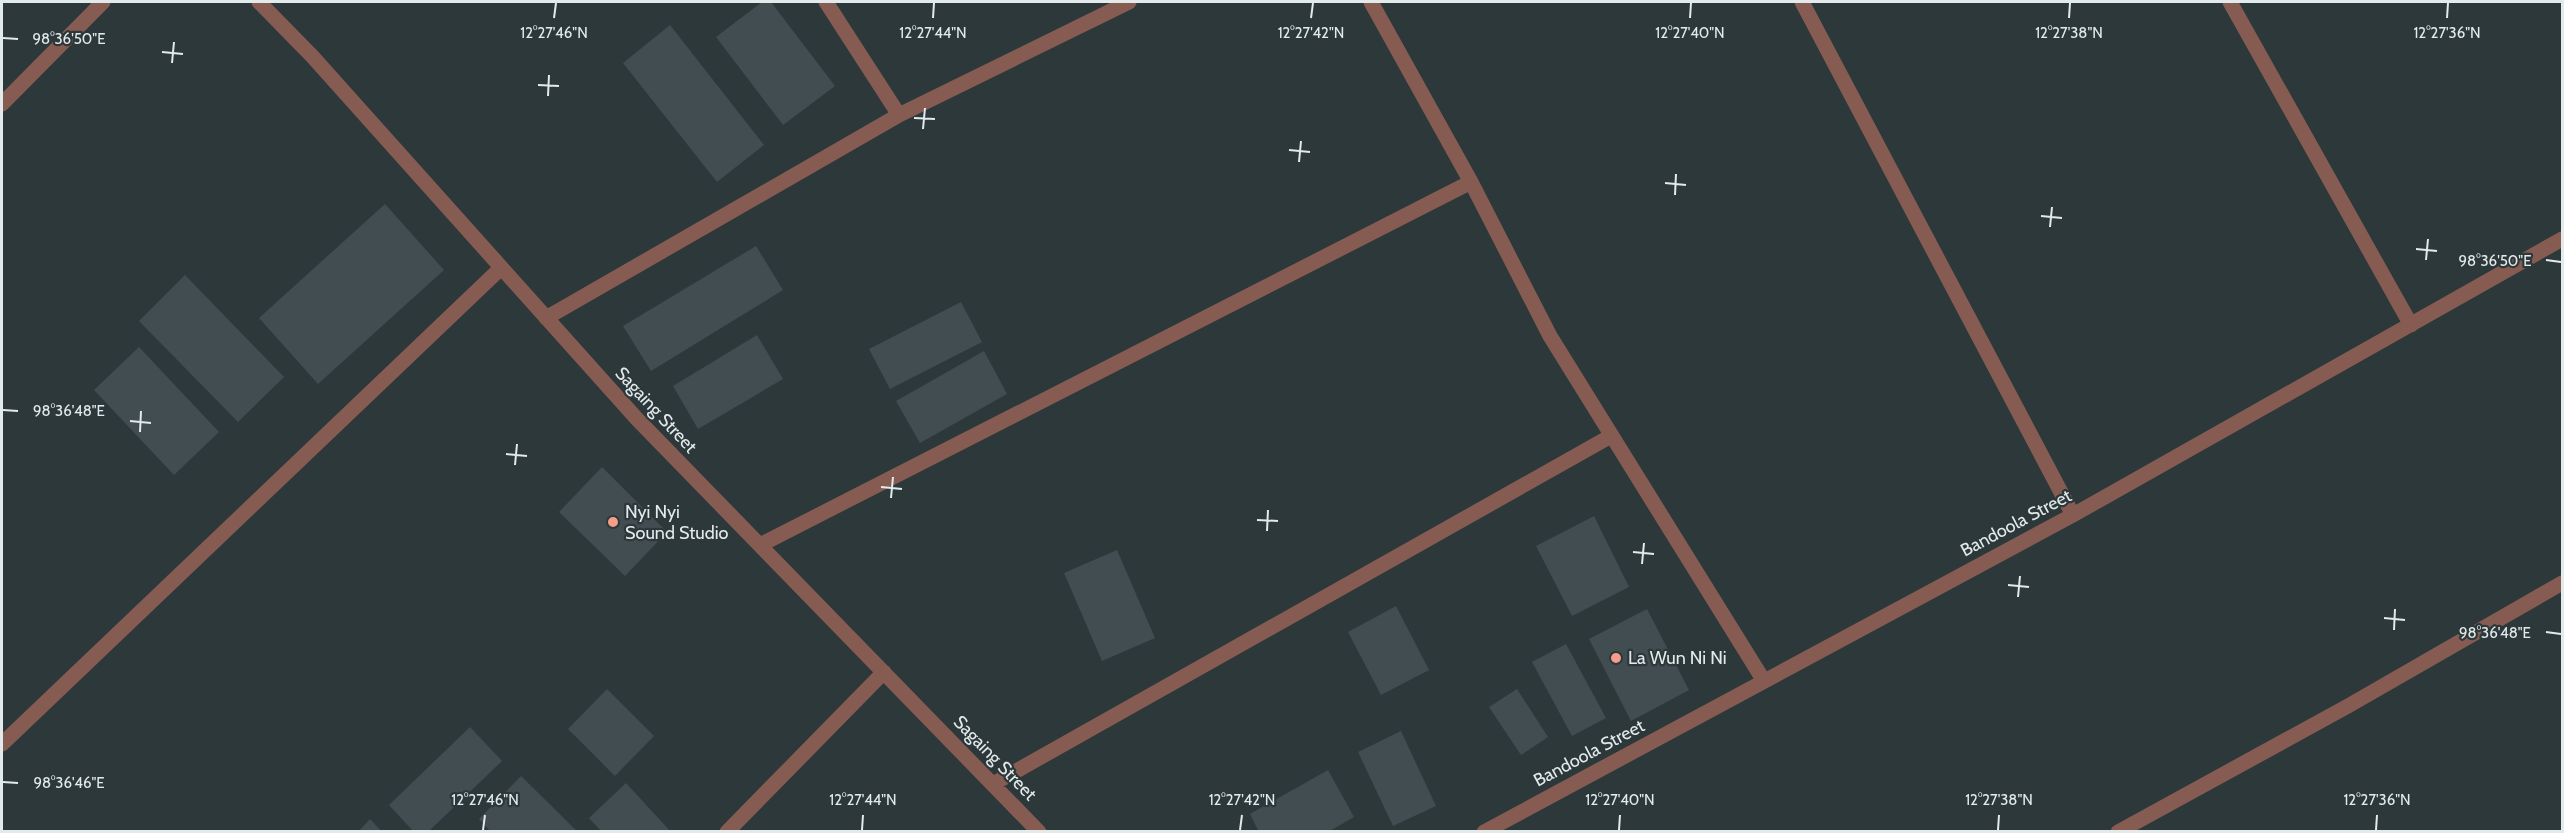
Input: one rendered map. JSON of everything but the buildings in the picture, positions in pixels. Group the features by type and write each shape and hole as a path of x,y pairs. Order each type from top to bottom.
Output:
{"street":[{"path":"2,104 103,2"},
{"name":"Sagaing Street","path":"260,2 637,419 1039,831"},
{"path":"826,2 899,116"},
{"path":"546,318 899,116 1129,2"},
{"path":"1371,2 1471,182 1550,336 1764,681"},
{"path":"1802,2 2073,515"},
{"path":"2230,2 2411,325"},
{"path":"760,545 1471,182"},
{"name":"Bandoola Street","path":"1484,831 2073,515 2562,239"},
{"path":"2,744 501,268"},
{"path":"993,784 1611,436"},
{"path":"2118,831 2348,706 2562,583"},
{"path":"727,831 884,672"}],"place":[{"name":"Nyi Nyi Sound Studio","path":"613,522"},
{"name":"La Wun Ni Ni","path":"1616,658"}]}
